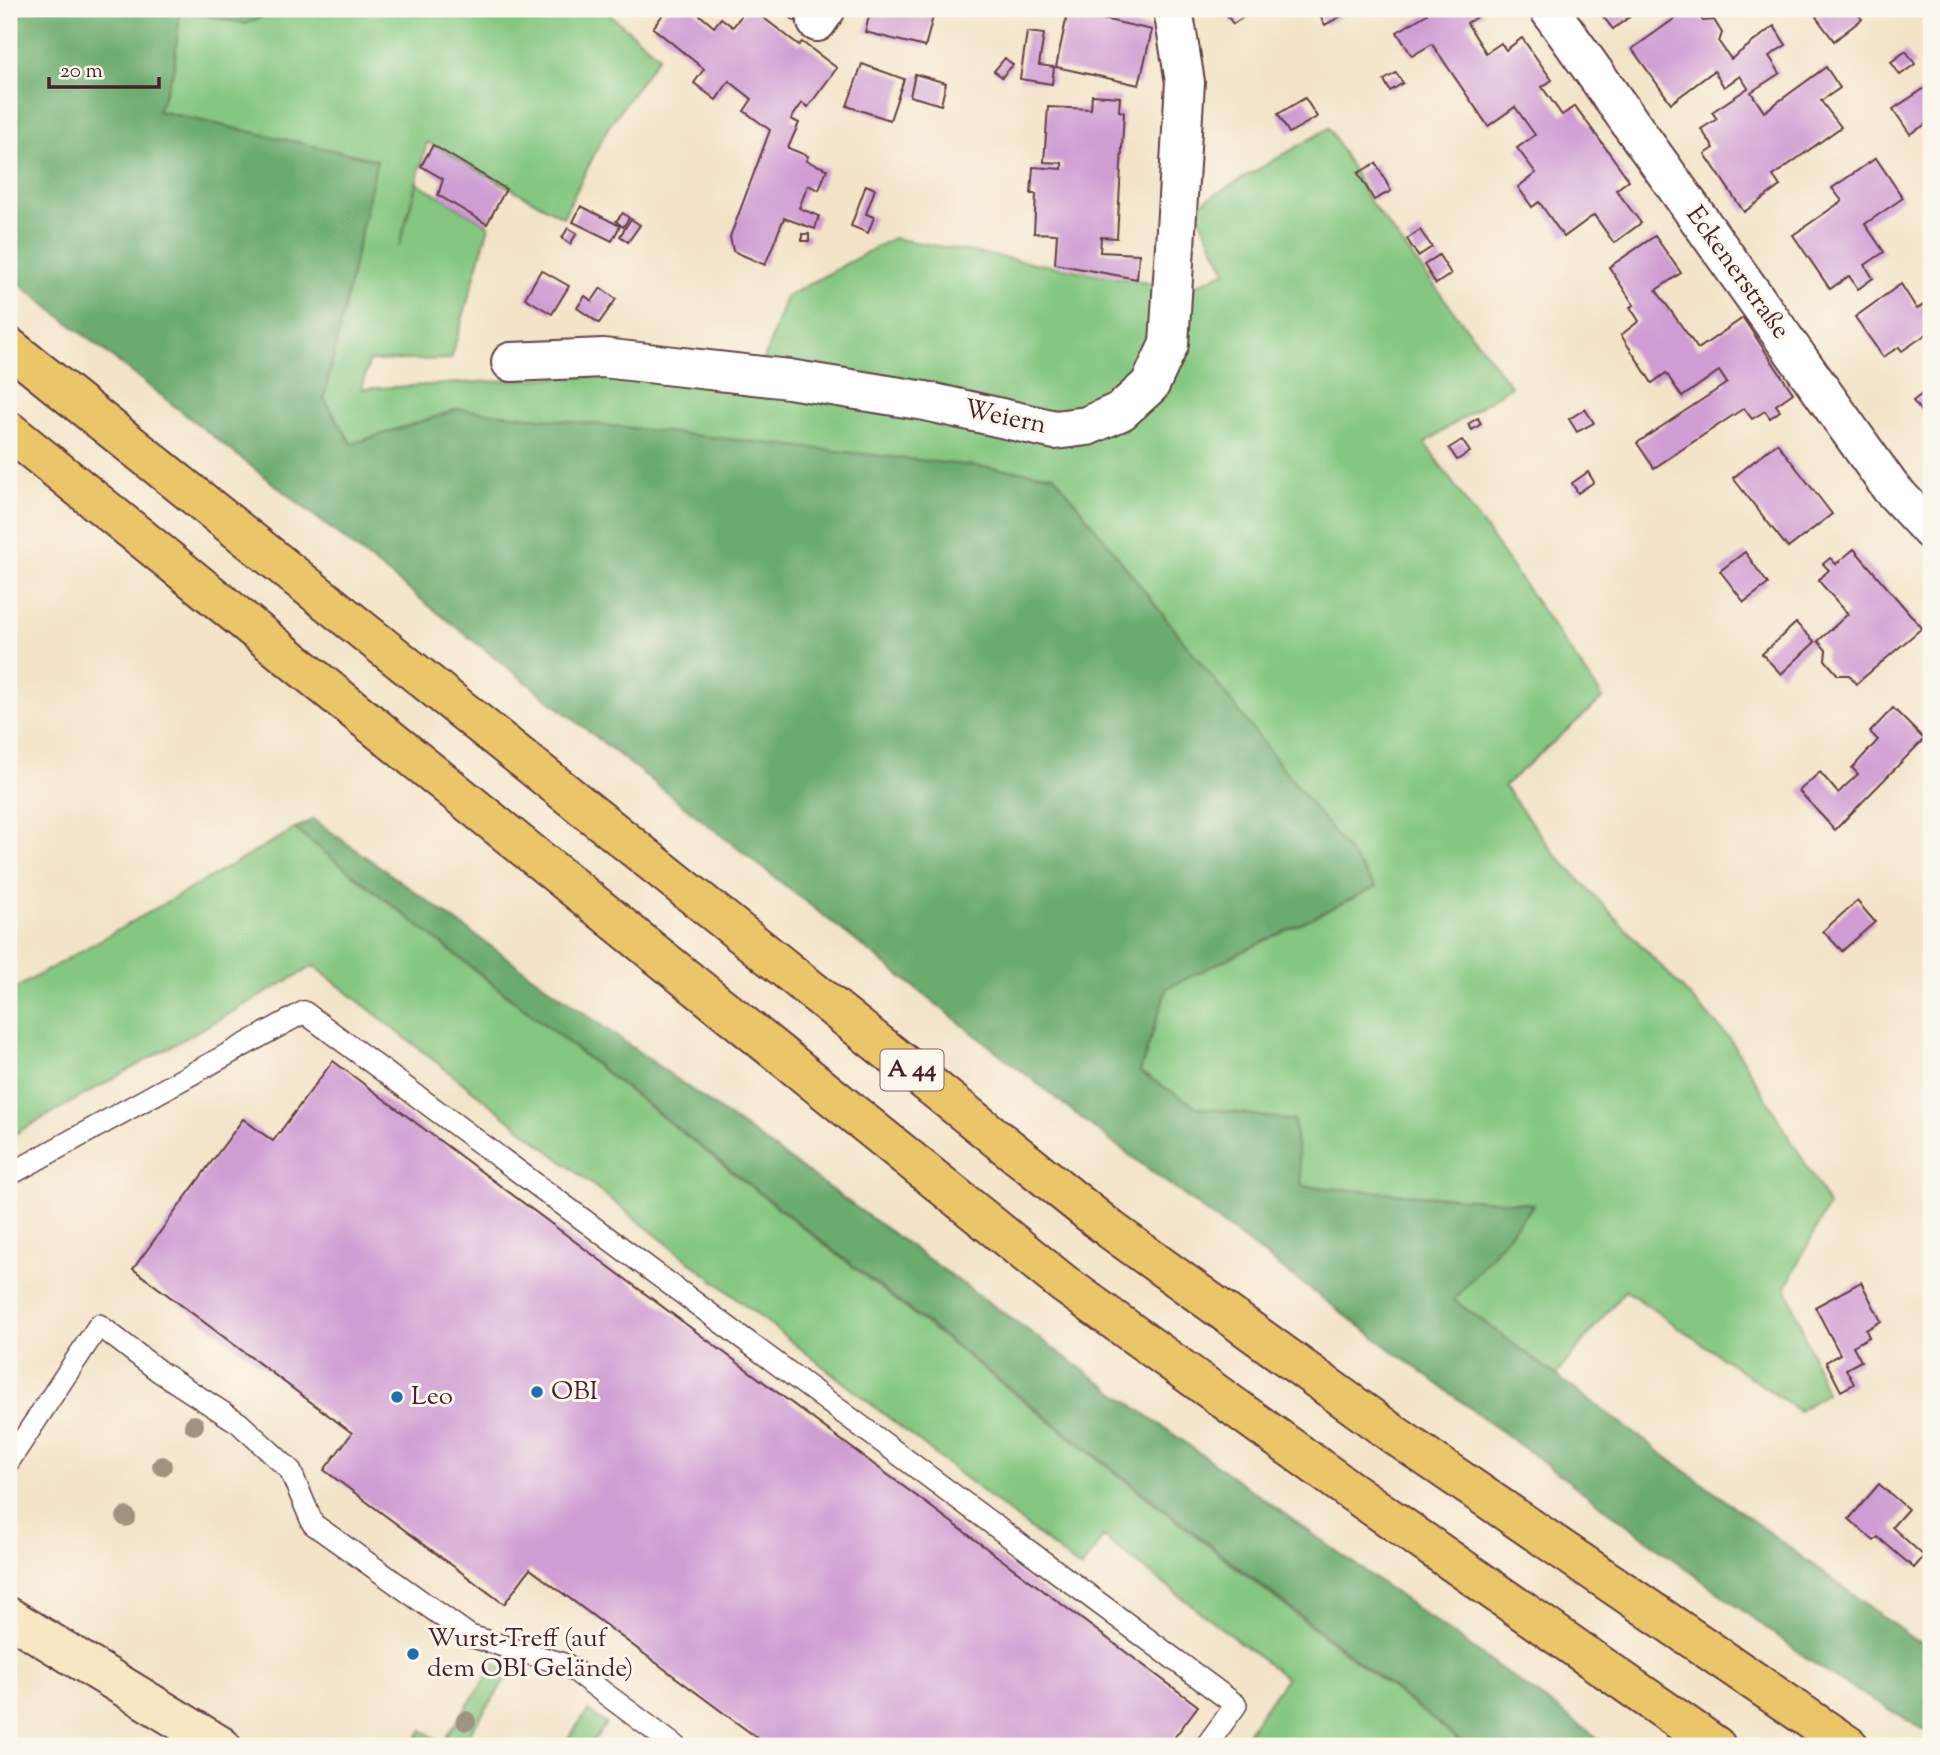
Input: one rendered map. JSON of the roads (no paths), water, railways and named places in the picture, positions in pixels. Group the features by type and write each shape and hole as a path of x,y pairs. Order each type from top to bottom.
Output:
{"highway":[{"name":"A 44","path":"9,347 1111,1230 1396,1436 1849,1746"},
{"name":"A 44","path":"9,431 1064,1284 1351,1491 1716,1746"}],"main road":[{"path":"9,1617 221,1746"}],"street":[{"name":"Weiern","path":"511,362 603,358 789,379 925,401 1055,430 1087,426 1121,411 1150,385 1169,344 1185,82 1173,9"},
{"name":"Eckenerstraße","path":"1549,9 1890,487 1931,531"}],"lane":[{"path":"9,1175 304,1012 1236,1705 1206,1746"},
{"path":"9,1461 99,1325 160,1372 239,1423 290,1469 313,1524 470,1636 567,1665 675,1746"}],"place":[{"name":"OBI","path":"537,1392"},
{"name":"Leo","path":"397,1397"},
{"name":"Wurst-Treff (auf dem OBI Gelände)","path":"413,1654"}]}
